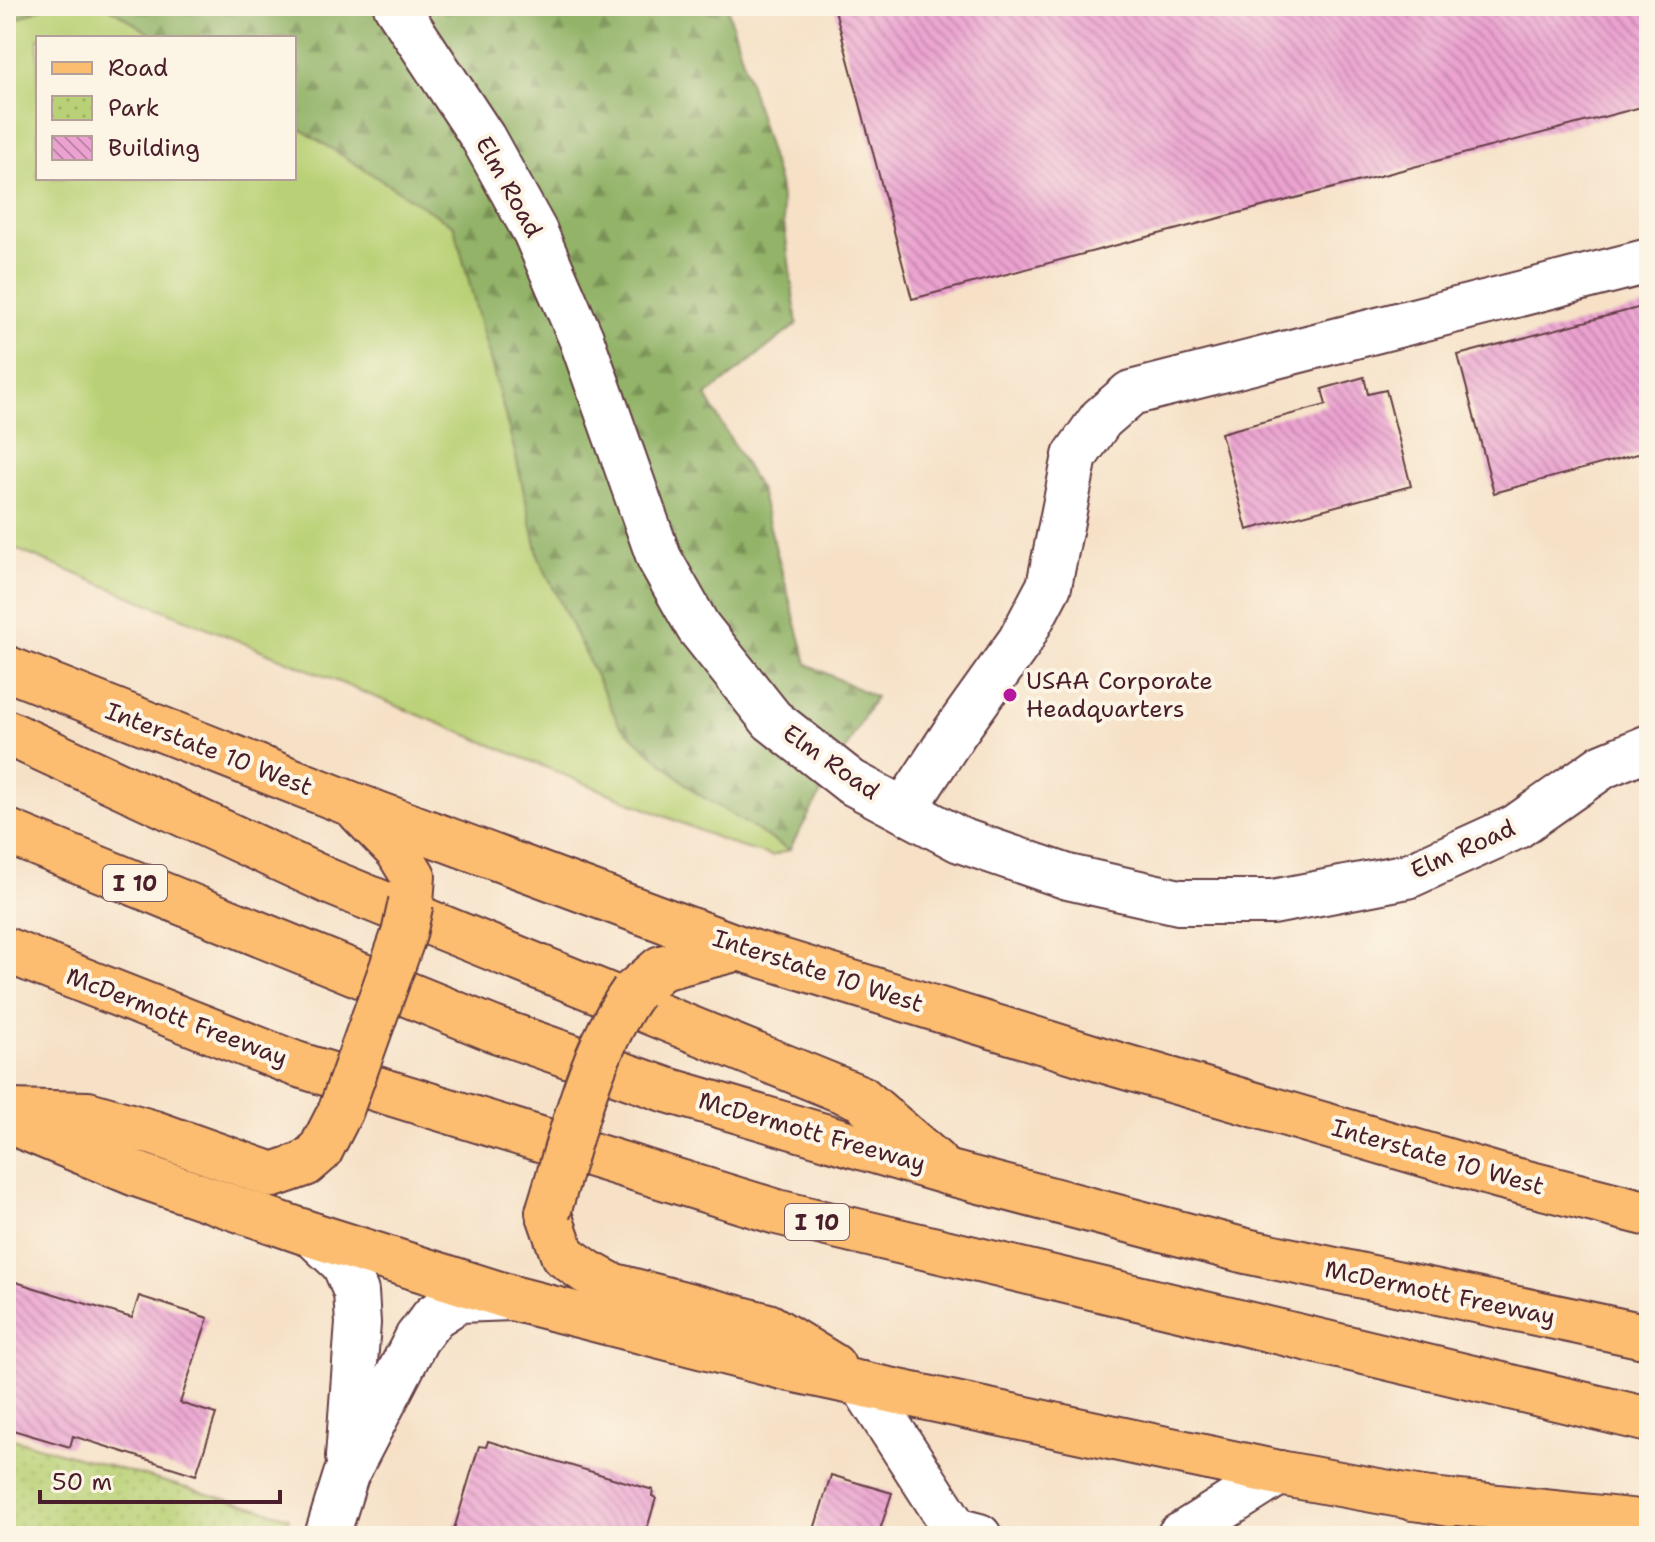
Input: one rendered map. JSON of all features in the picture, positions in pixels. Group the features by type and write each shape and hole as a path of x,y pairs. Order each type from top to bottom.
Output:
{"main road":[{"name":"Interstate 10 West","path":"6,668 354,805 739,948 1112,1063 1484,1172 1649,1214"},
{"path":"6,732 330,882 861,1098 946,1172"},
{"path":"6,1112 88,1114 154,1133 273,1175 305,1164 320,1151 347,1095 404,934 411,902 413,876 398,851 354,805"},
{"name":"McDermott Freeway","path":"6,831 493,1029 664,1089 946,1172 1246,1251 1649,1337"},
{"path":"739,948 661,968 633,992 617,1014 601,1047 548,1212 563,1255 587,1272 611,1285 768,1326 862,1384"},
{"name":"McDermott Freeway","path":"6,950 296,1064 777,1212 1649,1420"},
{"path":"6,1120 136,1174 313,1235 512,1298 704,1349 1279,1473 1622,1536"},
{"path":"1412,1498 1649,1523"}],"street":[{"name":"Elm Road","path":"396,6 483,138 535,232 581,338 659,558 698,627 772,720 851,782 960,840 1068,877 1179,902 1273,902 1408,876 1516,827 1603,766 1649,747"},
{"path":"904,810 1020,641 1049,586 1075,456 1101,419 1131,393 1649,261"},
{"path":"313,1235 344,1264 356,1292 358,1323 346,1475"},
{"path":"327,1536 346,1475 417,1338 434,1316 459,1300 512,1298"},
{"path":"862,1384 956,1530 979,1536"},
{"path":"1179,1536 1279,1473"}],"green space":[{"path":"6,6 46,6 6,24"},
{"path":"46,6 107,6 154,36 36,36 36,180 296,180 296,126 454,226 514,448 539,558 619,724 695,792 789,850 772,856 737,846 6,545 6,24"},
{"path":"107,6 727,6 779,184 797,324 706,396 760,491 807,664 875,697 789,850 695,792 619,724 539,558 514,448 454,226 296,126 296,36 154,36"},
{"path":"6,1437 289,1517 283,1536 6,1536"}],"building":[{"path":"834,6 1649,6 1649,105 912,299"},
{"path":"1649,305 1649,451 1494,493 1458,355"},
{"path":"1364,377 1368,394 1386,390 1411,486 1247,530 1221,433 1326,405 1322,389"},
{"path":"6,1279 132,1318 139,1296 208,1318 180,1403 216,1414 196,1475 73,1436 70,1447 6,1428"},
{"path":"488,1441 653,1490 652,1496 656,1498 645,1536 452,1536 479,1446 486,1447"},
{"path":"831,1475 892,1493 878,1536 812,1536"}],"place":[{"name":"USAA Corporate Headquarters","path":"1010,695"}]}
